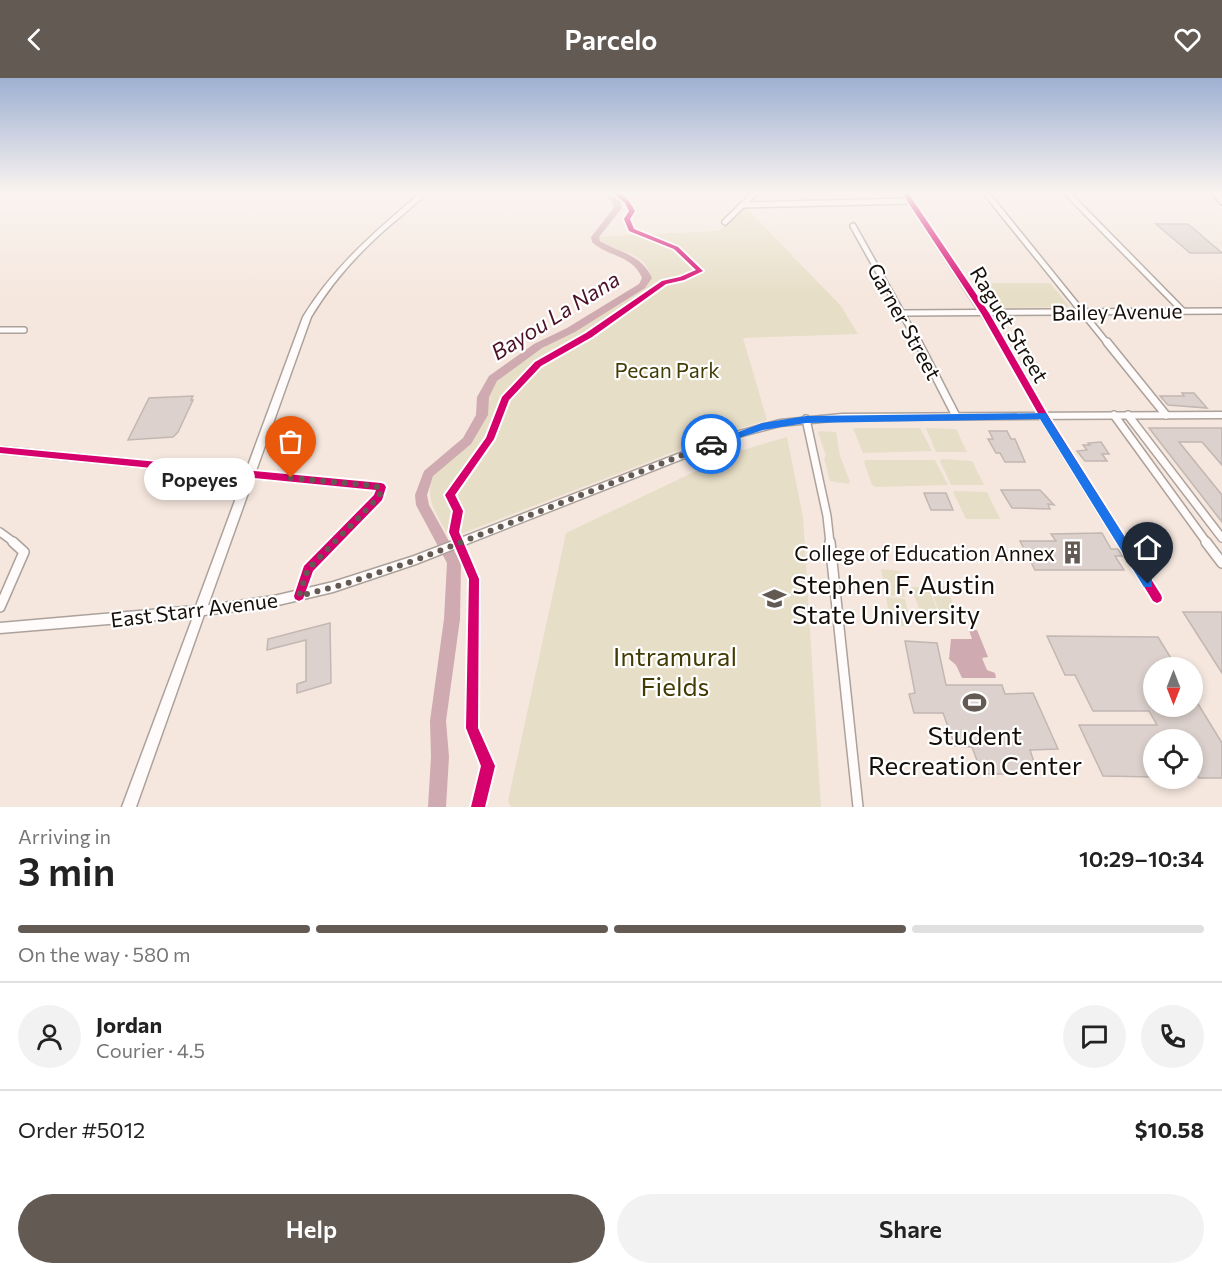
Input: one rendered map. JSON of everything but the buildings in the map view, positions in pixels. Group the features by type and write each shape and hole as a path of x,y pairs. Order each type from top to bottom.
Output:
{"main road":[{"path":"129,807 297,342 316,302 349,258 385,227"},
{"name":"East Starr Avenue","path":"0,628 199,611 299,596 345,584 416,560 735,435 770,425 806,419 1222,415"}],"street":[{"name":"Garner Street","path":"854,227 903,313 956,416"},
{"name":"Raguet Street","path":"927,227 985,313 1043,416 1157,598"},
{"path":"1013,227 1166,415"},
{"path":"1100,227 1183,311"},
{"name":"Bailey Avenue","path":"903,313 1221,311"},
{"path":"0,330 24,330"},
{"path":"1114,415 1222,563"},
{"path":"1128,415 1222,538"},
{"path":"806,419 827,516 858,807"},
{"path":"0,450 376,486 382,489 379,497 308,569 299,596"},
{"path":"0,532 21,547 24,552 0,607"}],"green space":[{"name":"Pecan Park","path":"723,227 764,227 841,306 858,334 743,338 767,420 718,435 450,538 433,506 431,481 435,472 470,442 488,414 487,400 496,383 543,348 603,314 645,284 649,272 640,259 610,246 598,237 719,231"},
{"path":"975,283 1050,283 1070,307 992,308"},
{"path":"853,428 920,428 932,451 863,453"},
{"path":"926,428 956,429 967,452 936,452"},
{"path":"818,432 836,432 840,456 850,482 848,484 830,481 824,458 826,456"},
{"name":"Intramural Fields","path":"787,437 803,517 821,807 511,807 508,801 566,533 736,452"},
{"path":"942,459 972,461 984,485 951,485 940,461"},
{"path":"866,460 935,460 948,485 876,487 872,485 864,462"},
{"path":"953,492 987,492 1000,519 966,519"},
{"path":"881,569 900,571 905,597 886,595"},
{"path":"929,586 946,586 956,611 939,611"},
{"path":"911,587 928,587 938,611 920,611"},
{"path":"886,597 905,599 911,627 891,625"}],"shaded area":[{"path":"969,630 977,630 988,657 982,658 987,670 995,673 996,678 962,678 956,665 949,659 951,639 972,639"}],"waterway":[{"name":"Bayou La Nana","path":"437,807 440,757 438,721 452,619 454,563 423,505 421,495 428,474 467,441 482,415 483,397 493,379 538,346 571,330 642,286 647,278 639,264 596,242 595,237 603,227"}],"cycle path":[{"path":"478,807 488,766 472,728 474,579 454,532 458,511 450,495 490,439 505,399 538,364 589,335 664,282 682,279 700,271 676,248 631,230 630,227"},
{"path":"928,227 985,313 1043,415 1157,598"},
{"path":"0,450 381,487 379,497 308,569 299,596"}],"way so far":[{"path":"291,478 376,486 382,489 381,495 308,569 303,578 299,596 345,584 416,560 711,444"}],"place":[{"name":"Popeyes","path":"291,478"},
{"name":"College of Education Annex","path":"1073,552"},
{"name":"Stephen F. Austin State University","path":"774,598"},
{"name":"Student Recreation Center","path":"975,703"}],"route":[{"path":"711,444 762,427 806,419 1043,416 1148,584"}]}
